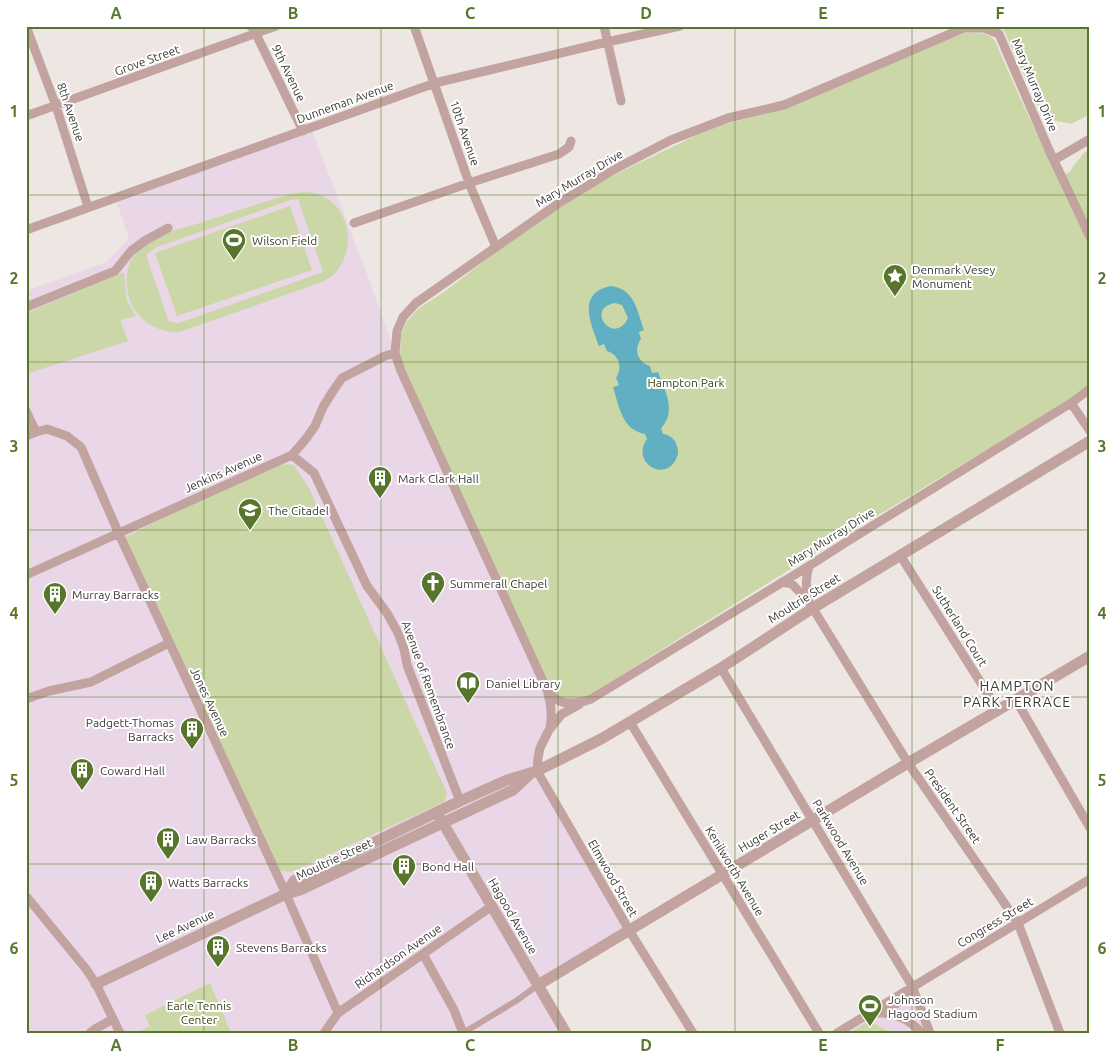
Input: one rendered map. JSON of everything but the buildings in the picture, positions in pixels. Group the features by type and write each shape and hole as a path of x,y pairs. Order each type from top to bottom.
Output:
{"street":[{"name":"8th Avenue","path":"26,26 56,106 88,207"},
{"name":"Grove Street","path":"26,116 254,30 276,26"},
{"name":"10th Avenue","path":"414,26 469,183 496,247"},
{"path":"604,26 622,101"},
{"name":"Dunneman Avenue","path":"26,230 435,83 680,26"},
{"name":"Mary Murray Drive","path":"582,702 563,703 555,699 547,690 401,371 395,352 397,331 403,317 416,303 559,203 615,169 672,140 728,118 784,105 964,28 984,28 1000,34 1054,160 1090,237"},
{"name":"9th Avenue","path":"254,30 303,131"},
{"path":"1054,160 1090,139"},
{"path":"354,223 559,154 569,147 570,141"},
{"path":"26,307 115,271 131,251 168,228"},
{"name":"Jenkins Avenue","path":"26,575 292,454 315,426 323,407 342,378 395,352"},
{"name":"Mary Murray Drive","path":"549,730 562,714 598,695 809,566 1071,403 1090,389"},
{"path":"1071,403 1090,431"},
{"path":"26,411 36,432 26,436"},
{"name":"Jones Avenue","path":"36,432 47,429 67,436 81,447 119,534 286,894 338,1013"},
{"name":"Moultrie Street","path":"286,894 300,890 513,790 534,773 601,739 721,668 811,605 900,555 1090,441"},
{"name":"Avenue of Remembrance","path":"292,454 314,474 367,586 387,613 398,633 404,649 406,665 460,801"},
{"name":"Sutherland Court","path":"900,555 998,710"},
{"name":"President Street","path":"809,566 806,586 811,605"},
{"name":"President Street","path":"782,582 792,584 811,605 908,763 1018,923 1060,1033"},
{"path":"26,699 49,691 90,682 170,643"},
{"name":"Huger Street","path":"463,1033 629,930 1090,656"},
{"name":"Parkwood Avenue","path":"721,668 912,986 930,1033"},
{"path":"534,773 540,748 549,730 552,717 551,703 547,690"},
{"path":"1016,700 1090,828"},
{"name":"Kenilworth Avenue","path":"630,722 819,1033"},
{"name":"Moultrie Street","path":"286,894 294,881 460,801 507,780 534,773"},
{"name":"Elmwood Street","path":"534,773 693,1033"},
{"name":"Hagood Avenue","path":"437,812 566,1033"},
{"name":"Congress Street","path":"837,1033 1090,879"},
{"name":"Lee Avenue","path":"96,984 286,894"},
{"path":"26,896 86,969 96,984 120,1033"},
{"name":"Richardson Avenue","path":"324,1033 338,1013 492,906"},
{"path":"423,954 454,1010 463,1033"},
{"name":"Congress Street","path":"863,1017 890,1010 912,986"},
{"path":"882,1013 902,1017 922,1033"},
{"path":"90,1033 113,1019"}],"shaded area":[{"name":"The Citadel","path":"311,128 395,353 551,703 537,771 629,930 538,985 566,1033 26,1033 26,291 107,262 129,238 115,198"},
{"path":"912,986 930,1033 837,1033"}],"green space":[{"path":"1002,26 1090,26 1090,114 1071,124 1043,118"},
{"name":"Hampton Park","path":"965,33 985,34 995,41 1090,245 1090,385 1070,401 819,551 591,694 574,699 561,696 554,691 539,667 403,365 400,355 401,335 407,321 418,309 551,213 614,175 697,135 725,124 786,109"},
{"path":"1090,149 1090,231 1065,174 1070,172 1083,154"},
{"path":"304,192 321,195 331,201 344,218 348,240 347,251 337,271 332,276 322,282 180,332 154,327 138,315 128,295 127,278 130,262 140,248 172,231 291,194","holes":["298,199 323,272 179,323 169,322 146,255 157,247"]},
{"name":"Wilson Field","path":"290,206 312,270 177,316 155,253"},
{"path":"124,272 127,301 136,316 120,320 128,341 26,374 26,313"},
{"path":"281,464 294,465 309,488 447,793 444,802 291,872 277,870 124,538"},
{"name":"Earle Tennis Center","path":"210,983 231,1033 136,1033 150,1026 145,1015"},
{"name":"Johnson Hagood Stadium","path":"868,1021 893,1033 850,1033"}],"water":[{"path":"611,286 625,291 634,302 644,330 639,332 641,339 637,347 638,355 642,362 650,366 652,373 658,372 666,393 669,408 666,422 661,428 663,434 674,439 678,450 675,461 663,470 650,466 645,461 643,447 647,439 645,434 631,428 620,409 613,387 619,385 616,378 619,362 614,355 607,351 604,344 599,346 590,319 590,302 593,295","holes":["615,303 622,305 628,318 622,326 616,329 610,327 602,318 602,312 606,306"]}],"place":[{"name":"Wilson Field","path":"234,261"},
{"name":"Denmark Vesey Monument","path":"895,297"},
{"name":"Mark Clark Hall","path":"380,499"},
{"name":"The Citadel","path":"250,531"},
{"name":"Summerall Chapel","path":"433,604"},
{"name":"Murray Barracks","path":"55,615"},
{"name":"Daniel Library","path":"468,704"},
{"name":"Padgett-Thomas Barracks","path":"192,750"},
{"name":"Coward Hall","path":"82,791"},
{"name":"Law Barracks","path":"168,860"},
{"name":"Bond Hall","path":"404,887"},
{"name":"Watts Barracks","path":"151,903"},
{"name":"Stevens Barracks","path":"218,968"},
{"name":"Johnson Hagood Stadium","path":"870,1027"}],"district":[{"name":"HAMPTON PARK TERRACE","path":"1017,694"}]}
